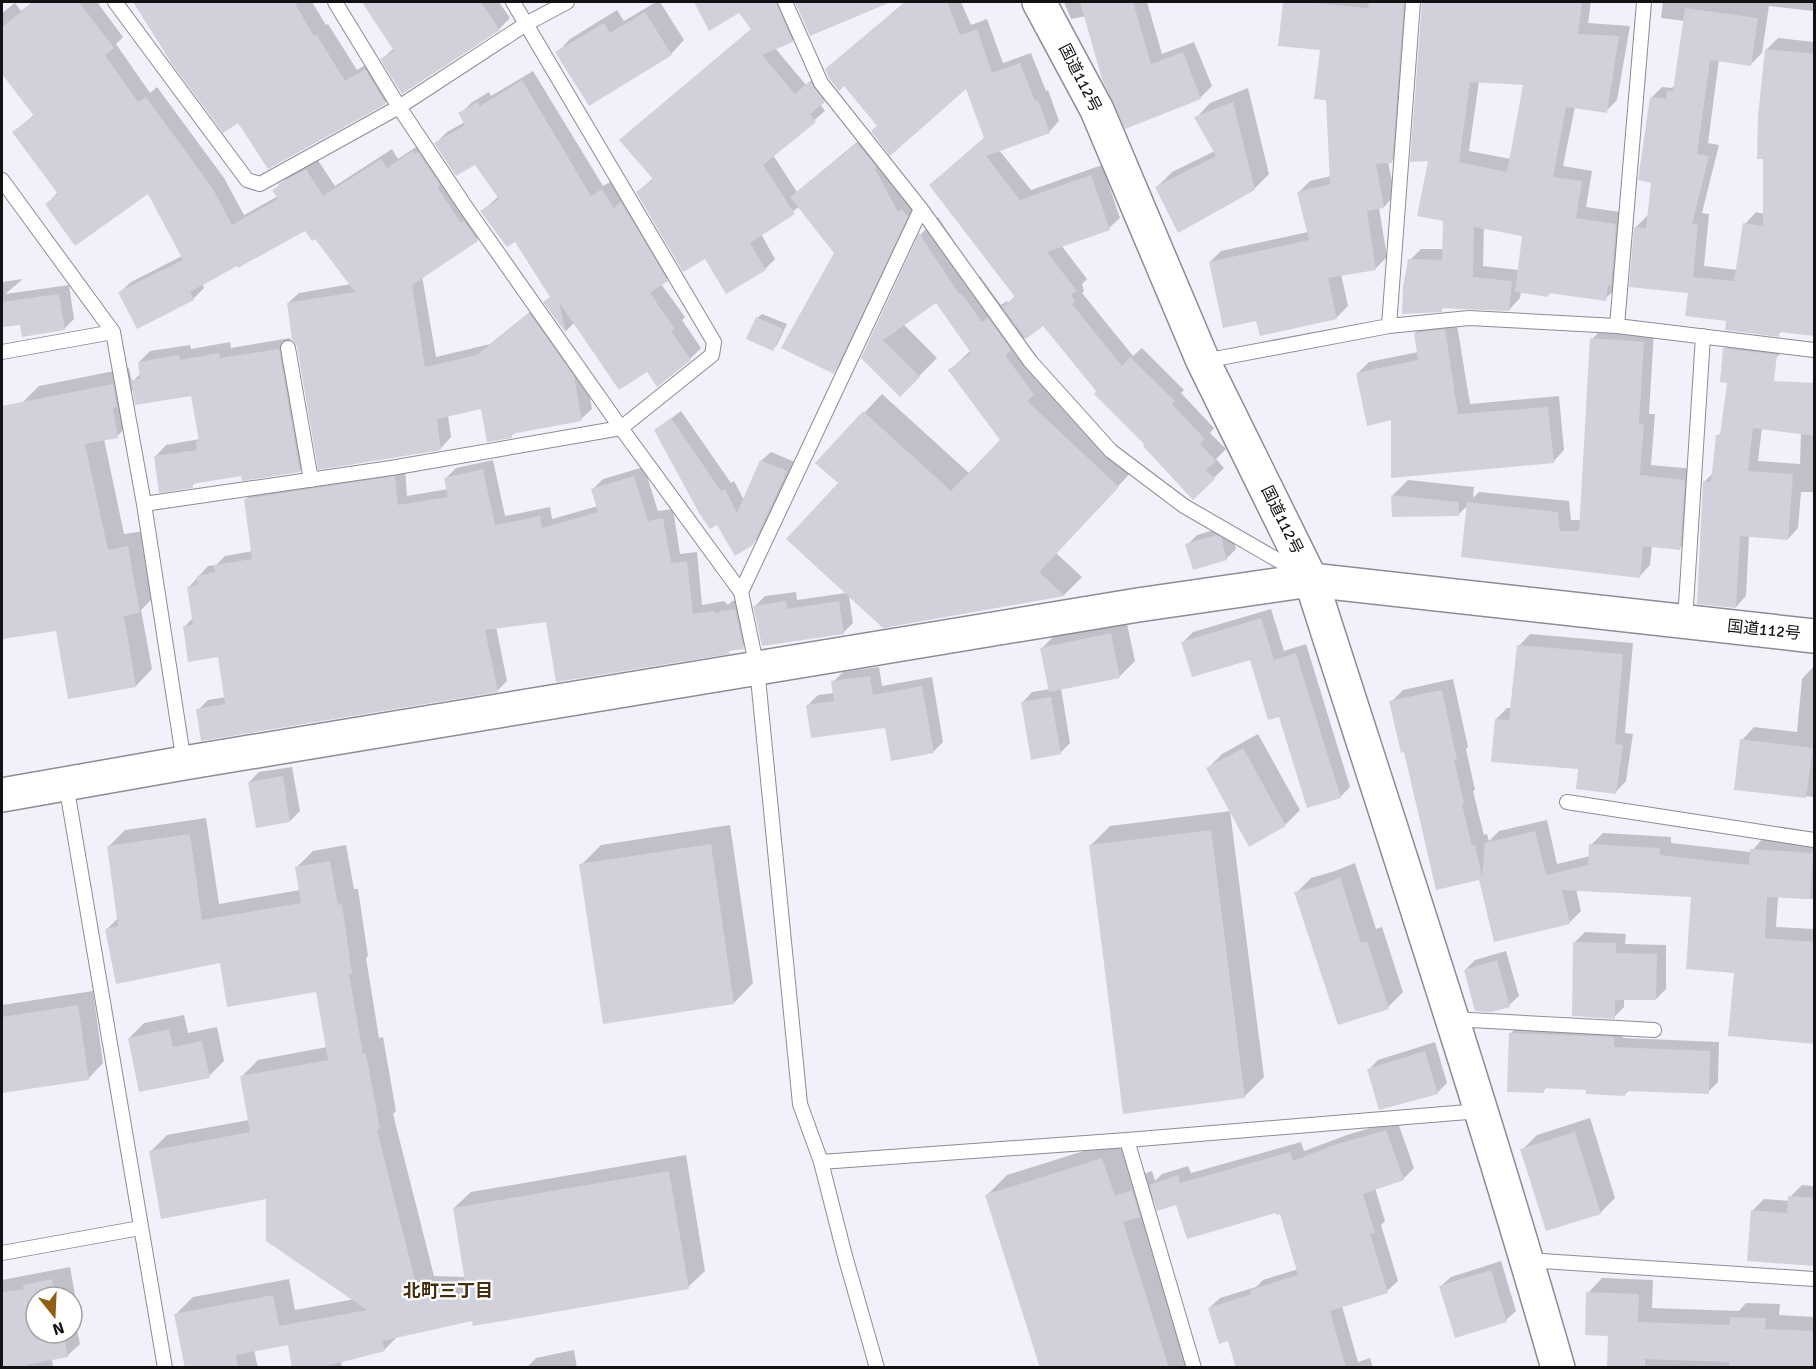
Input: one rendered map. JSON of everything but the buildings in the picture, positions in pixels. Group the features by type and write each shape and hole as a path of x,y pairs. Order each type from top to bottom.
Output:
{"main road":[{"name":"国道112号","path":"1039,2 1097,110 1203,361 1311,580 1815,636"},
{"path":"2,795 1138,605 1311,580 1452,1019 1558,1368"}],"lane":[{"path":"115,2 247,180 260,184 399,107 526,24 567,2"},
{"path":"335,2 399,107 467,209 621,428 741,592 757,668 800,1104 822,1162 845,1256 877,1368"},
{"path":"144,504 391,468 621,428 712,355 714,342 513,2"},
{"path":"784,2 821,83 921,209 1030,361 1111,451 1184,506 1311,580"},
{"path":"1389,326 1413,2"},
{"path":"1617,326 1644,2"},
{"path":"2,180 113,332 144,504 184,763"},
{"path":"741,592 921,209"},
{"path":"1203,361 1389,326 1469,318 1617,326 1815,350"},
{"path":"2,352 113,332"},
{"path":"1685,621 1704,336"},
{"path":"288,348 311,480"},
{"path":"66,784 165,1368"},
{"path":"1567,802 1815,840"},
{"path":"1452,1019 1654,1030"},
{"path":"822,1162 1480,1111"},
{"path":"1127,1140 1194,1368"},
{"path":"2,1252 140,1228"},
{"path":"1527,1260 1815,1278"}],"district":[{"name":"北町三丁目","path":"448,1291"}]}
